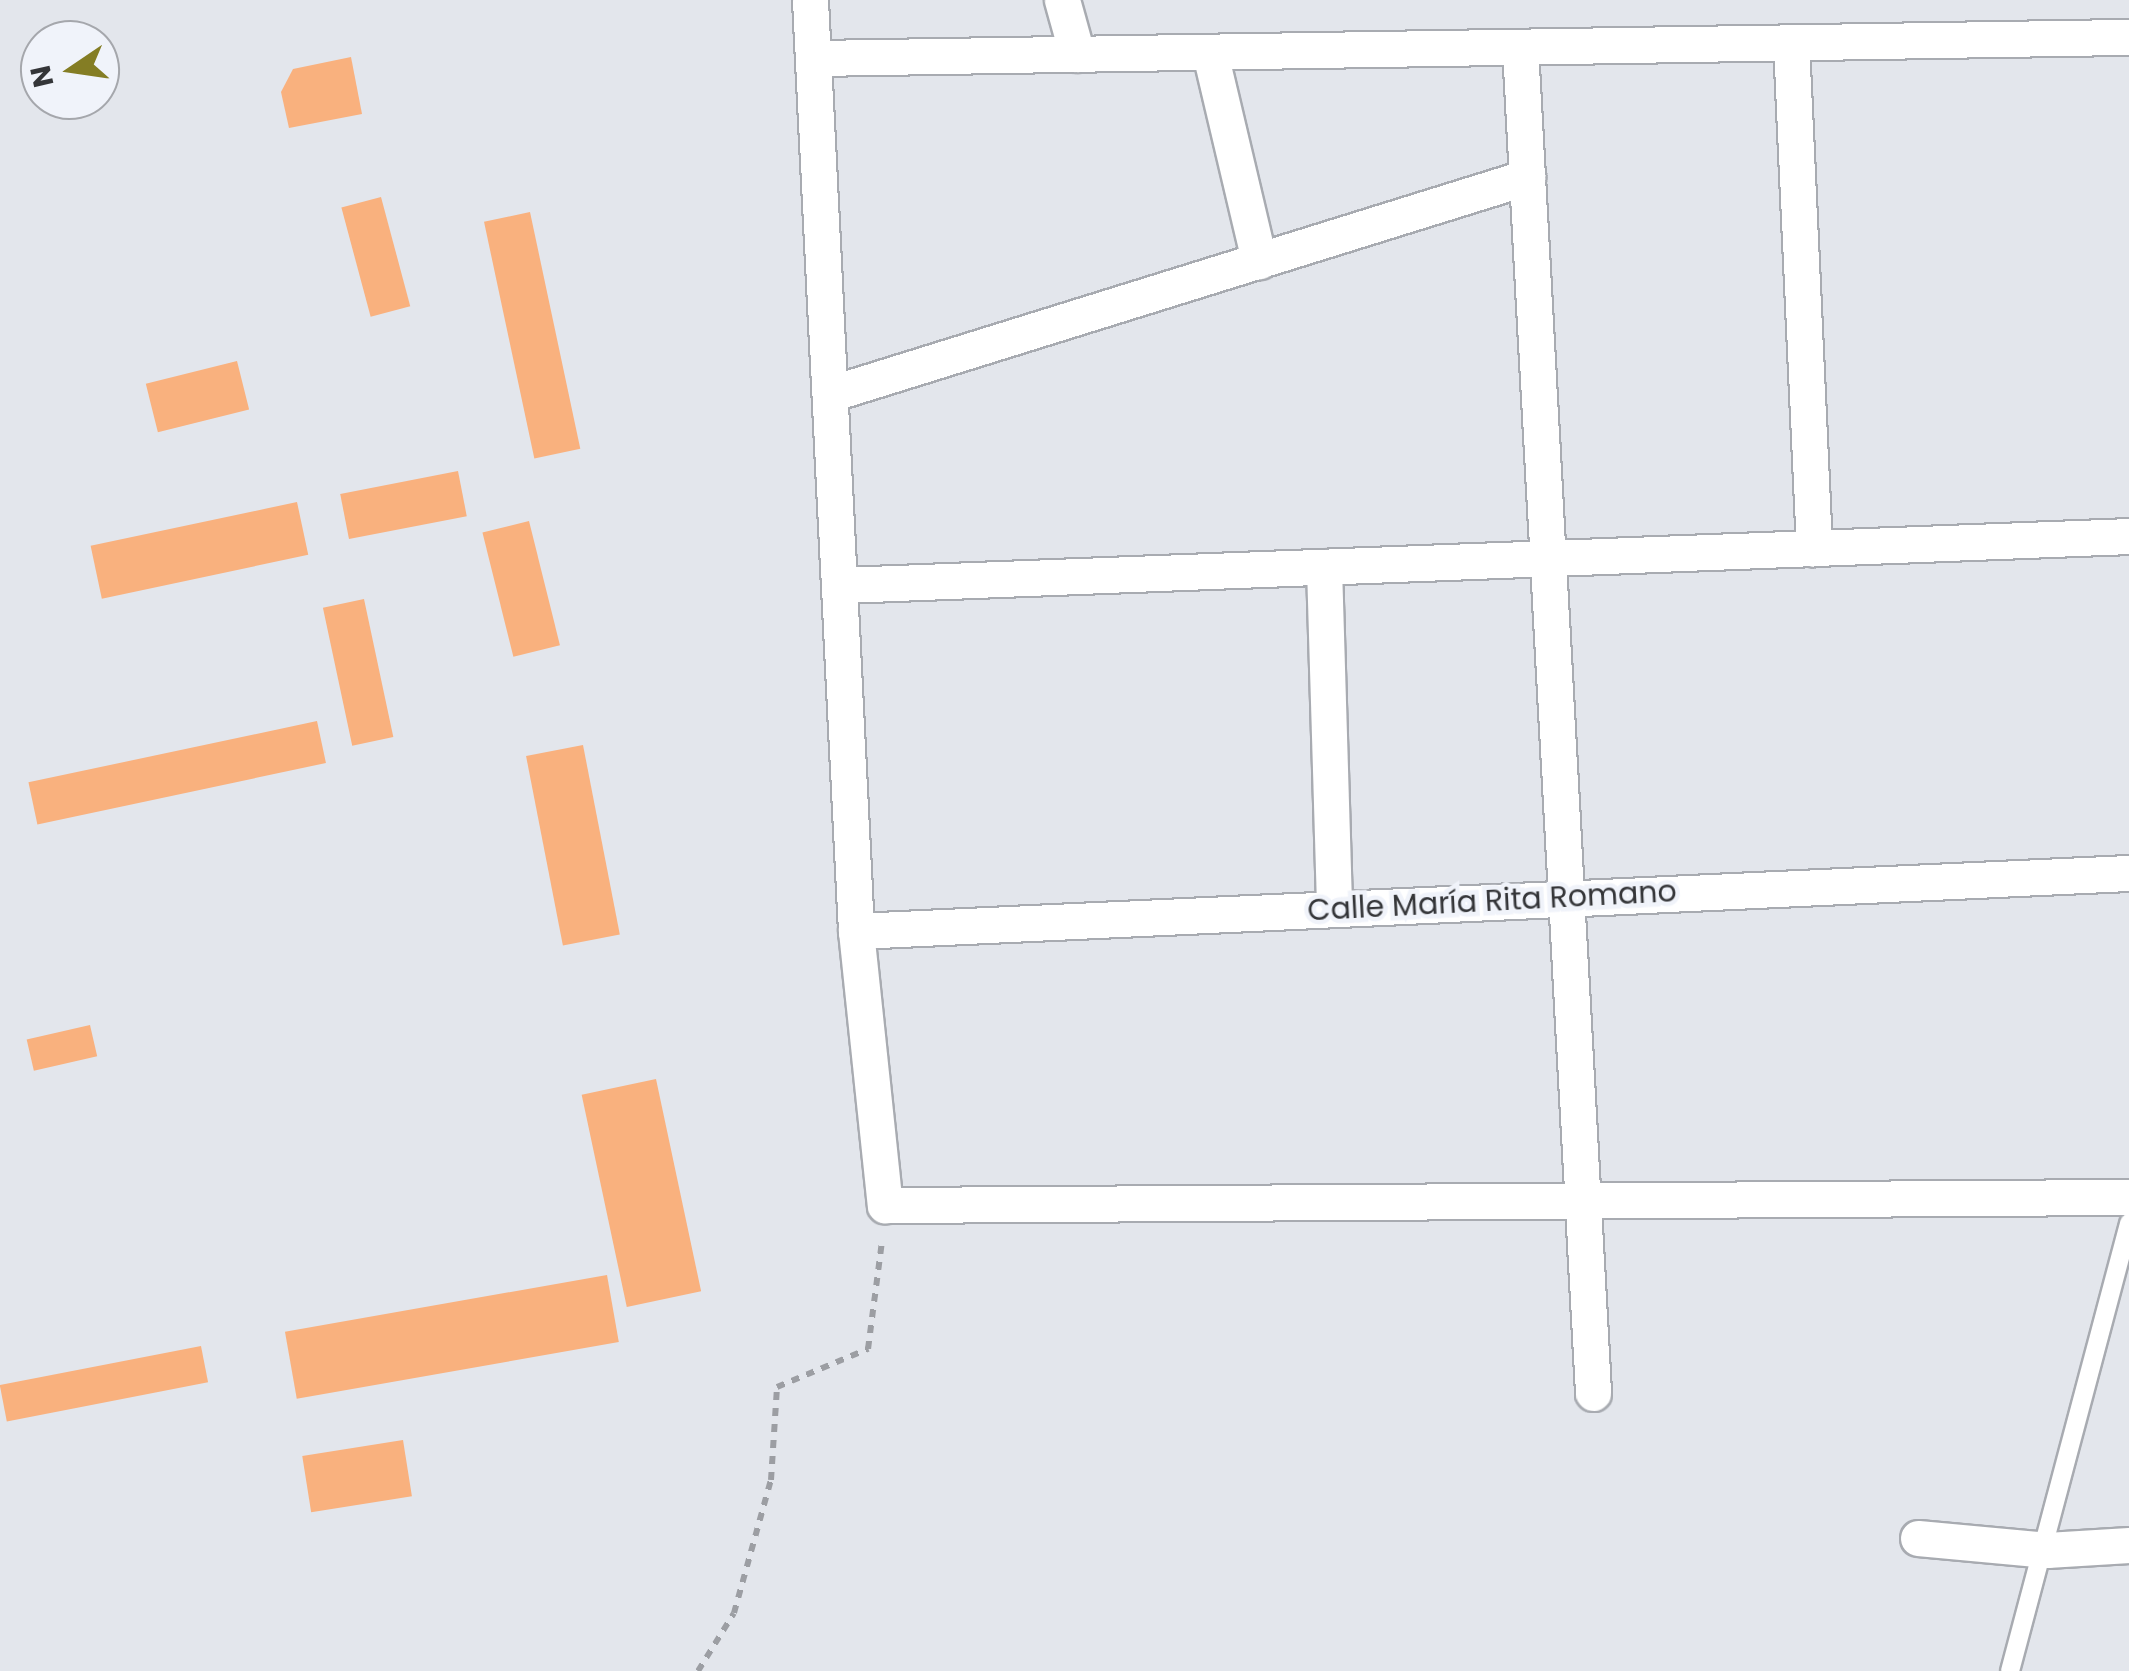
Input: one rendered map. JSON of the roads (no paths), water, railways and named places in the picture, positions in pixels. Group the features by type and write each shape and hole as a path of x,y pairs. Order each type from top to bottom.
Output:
{"street":[{"path":"810,0 836,392 856,932 885,1204 2129,1196"},
{"path":"1062,0 1077,54"},
{"path":"814,58 2129,37"},
{"path":"1791,43 1814,548"},
{"path":"1520,48 1593,1393"},
{"path":"1210,53 1259,260"},
{"path":"836,392 1527,177"},
{"path":"843,584 2129,536"},
{"path":"1324,567 1334,908"},
{"name":"Calle María Rita Romano","path":"856,932 2129,873"},
{"path":"1918,1538 2042,1550 2129,1544"}],"lane":[{"path":"2010,1671 2129,1224"}]}
